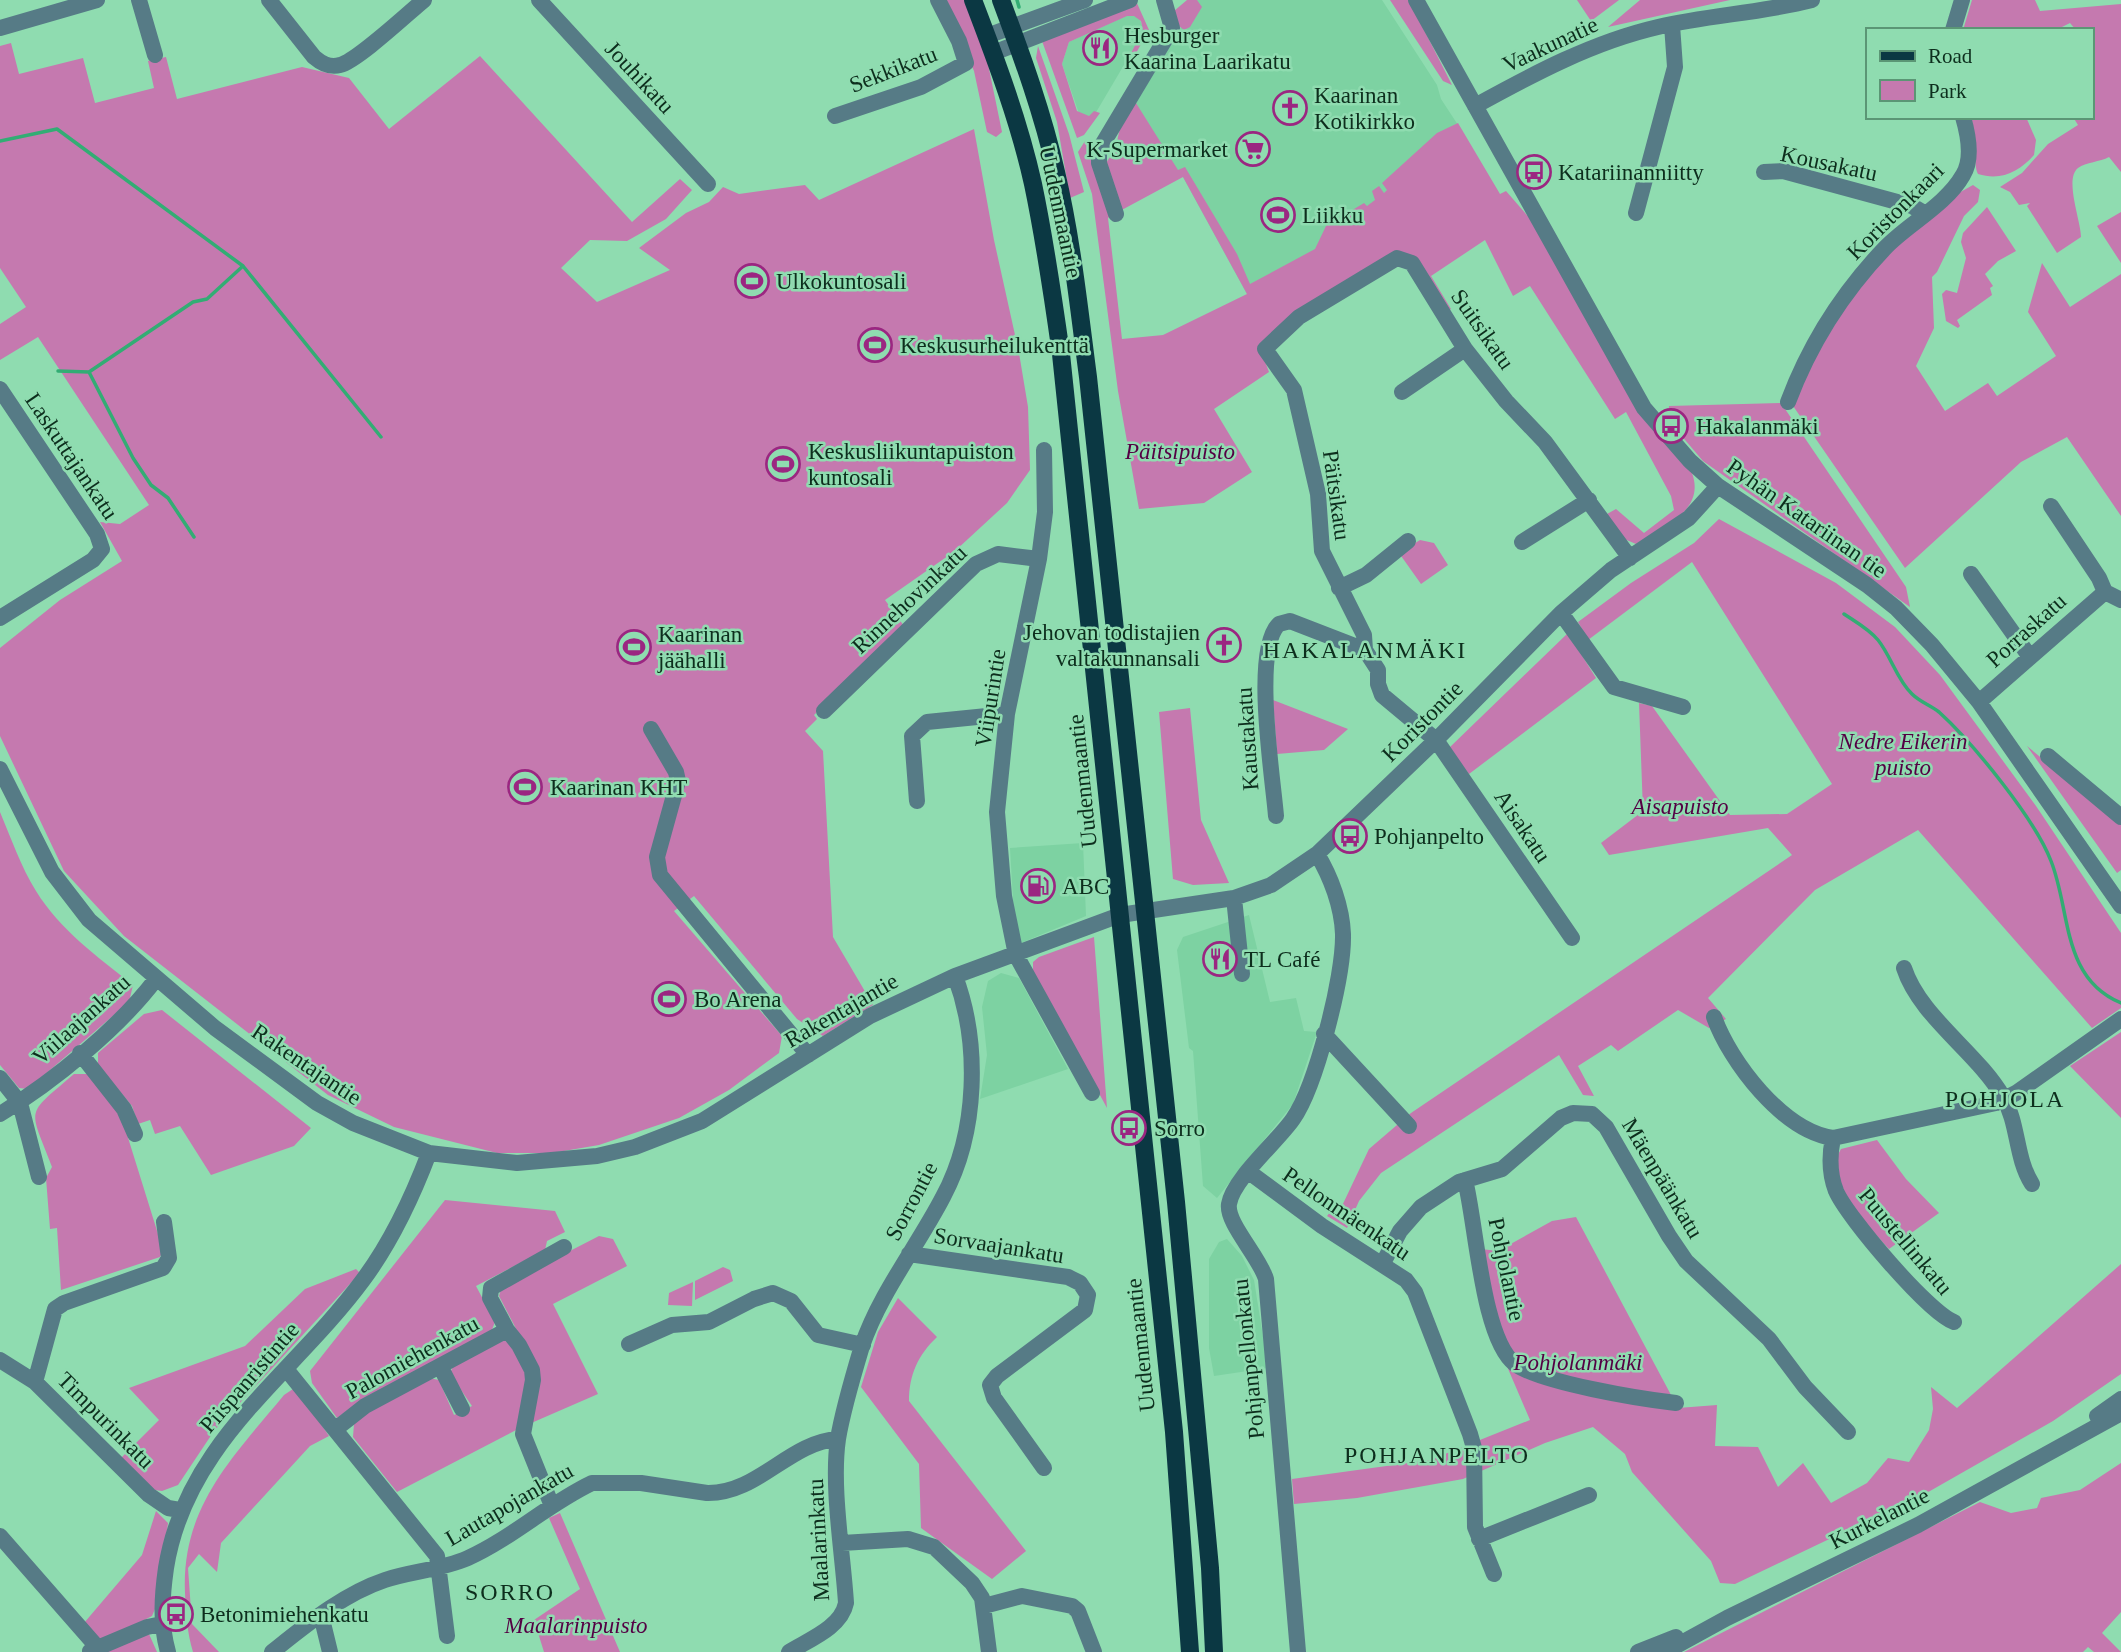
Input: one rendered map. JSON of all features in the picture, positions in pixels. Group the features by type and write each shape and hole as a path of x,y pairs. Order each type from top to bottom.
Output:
{"main road":[{"name":"Uudenmaantie","path":"973,0 1018,127 1047,256 1061,355 1174,1432 1189,1649"},
{"name":"Uudenmaantie","path":"1001,0 1056,171 1072,254 1144,911 1208,1541 1214,1652"}],"street":[{"path":"0,28 97,0"},
{"path":"139,0 155,55"},
{"path":"269,0 320,62 336,66 351,60 424,0"},
{"name":"Jouhikatu","path":"539,0 708,184"},
{"name":"Sekkikatu","path":"835,116 921,87 966,63 959,41 938,0"},
{"path":"1014,35 1086,0"},
{"path":"990,44 1129,0"},
{"path":"1116,214 1099,163 1099,150 1172,28 1164,0"},
{"name":"Pyhän Katariinan tie","path":"1416,0 1644,408 1689,461 1718,486 1896,608 1932,645 1979,702 2116,887 2121,906"},
{"name":"Vaakunatie","path":"1475,106 1546,68 1599,45 1672,25 1812,0"},
{"path":"1954,28 1962,0"},
{"path":"1636,213 1675,67 1672,25"},
{"name":"Koristonkaari","path":"1788,402 1813,347 1834,313 1885,248 1952,189 1965,173 1968,148 1963,119"},
{"name":"Kousakatu","path":"1764,172 1783,171 1808,177 1912,206 1924,213"},
{"name":"Suitsikatu","path":"1265,349 1289,324 1315,306 1388,262 1403,258 1416,267 1465,349 1506,401 1545,442 1630,558"},
{"name":"Päitsikatu","path":"1265,349 1288,377 1298,400 1318,494 1322,551 1364,635 1365,650"},
{"path":"1402,392 1465,349"},
{"name":"Laskuttajankatu","path":"0,389 97,534 102,549 93,560 0,618"},
{"name":"Viipurintie","path":"1044,450 1045,512 1039,559 1007,714 998,812 1004,896 1016,955 1093,1093"},
{"name":"Koristontie","path":"1120,915 1234,898 1271,884 1317,854 1436,740 1561,613 1630,558 1689,518 1718,486"},
{"path":"1522,542 1589,500"},
{"path":"2051,506 2099,578 2105,592 2121,600"},
{"path":"1339,588 1366,575 1408,541"},
{"name":"Rinnehovinkatu","path":"824,711 976,564 998,554 1039,559"},
{"path":"1971,574 2030,657"},
{"name":"Porraskatu","path":"1979,702 2105,592"},
{"path":"1561,613 1614,687 1683,706"},
{"name":"Kaustakatu","path":"1276,816 1265,695 1267,656 1274,628 1284,621 1296,622 1365,650"},
{"path":"1365,650 1375,663 1382,695 1436,740"},
{"path":"917,802 912,736 927,722 1007,714"},
{"path":"651,729 676,772 678,781 657,856 660,875 808,1055"},
{"name":"Aisakatu","path":"1436,740 1572,938"},
{"path":"2048,756 2121,817"},
{"name":"Rakentajantie","path":"0,769 46,862 74,903 102,933 156,979 317,1103 353,1123 429,1153 517,1163 556,1162 626,1149 702,1121 907,996 1120,915"},
{"name":"Pohjanpellonkatu","path":"1298,1652 1266,1279 1257,1257 1235,1227 1229,1210 1232,1194 1300,1109 1325,1034 1343,934 1330,879 1317,854"},
{"path":"1234,898 1241,974"},
{"path":"1904,968 1914,990 2005,1099 2020,1161 2032,1184"},
{"name":"Sorrontie","path":"838,1439 863,1345 885,1297 948,1188 965,1130 974,1055 970,1024 955,976"},
{"name":"Viilaajankatu","path":"0,1114 20,1103 129,1011 156,979"},
{"path":"1714,1017 1731,1054 1773,1103 1797,1126 1833,1139 1982,1108 2005,1099 2121,1019"},
{"path":"1325,1034 1409,1126"},
{"path":"80,1053 124,1109 135,1134"},
{"path":"0,1078 20,1103 39,1177"},
{"name":"Mäenpäänkatu","path":"1383,1263 1408,1219 1441,1191 1465,1180 1502,1169 1561,1118 1582,1112 1600,1118 1668,1236 1686,1261 1769,1339 1805,1387 1848,1432"},
{"name":"Puustellinkatu","path":"1833,1139 1829,1164 1842,1204 1928,1305 1954,1322"},
{"name":"Piispanristintie","path":"168,1652 162,1623 168,1555 180,1510 205,1465 372,1267 405,1212 429,1153"},
{"name":"Pellonmäenkatu","path":"1249,1172 1322,1226 1383,1263 1406,1280 1415,1292 1471,1434 1474,1448 1473,1515 1479,1539 1494,1574"},
{"name":"Pohjolantie","path":"1465,1180 1489,1312 1499,1341 1514,1363 1558,1381 1676,1403"},
{"path":"35,1382 55,1310 64,1303 163,1268 169,1258 164,1222"},
{"name":"Palomiehenkatu","path":"337,1428 365,1406 507,1330 490,1298 491,1288 564,1247"},
{"name":"Sorvaajankatu","path":"909,1254 1068,1277 1084,1287 1088,1295 1085,1310 997,1376 990,1385 994,1398 1044,1468"},
{"path":"629,1344 671,1325 709,1322 754,1299 774,1293 791,1301 818,1335 863,1345"},
{"path":"507,1330 519,1345 532,1370 533,1380 523,1434 552,1506"},
{"name":"Timpurinkatu","path":"0,1360 35,1382 149,1495 168,1508 180,1510"},
{"path":"440,1366 462,1409"},
{"path":"286,1368 438,1556 447,1636"},
{"name":"Kurkelantie","path":"2048,1451 2121,1399"},
{"name":"Kurkelantie","path":"1665,1652 1727,1618 1918,1525 2121,1413"},
{"name":"Lautapojankatu","path":"272,1652 321,1615 383,1580 441,1568 480,1552 587,1485 604,1481 721,1492 764,1474 807,1445 838,1439"},
{"name":"Maalarinkatu","path":"789,1652 835,1623 844,1612 846,1603 837,1478 838,1439"},
{"path":"1479,1539 1590,1495"},
{"path":"0,1536 93,1650 162,1623"},
{"path":"842,1543 908,1539 925,1542 972,1583 984,1606 989,1652"},
{"path":"984,1606 1022,1596 1072,1606 1078,1611 1094,1652"},
{"path":"321,1615 330,1652"},
{"name":"Kurkelantie","path":"1638,1652 1727,1618"}],"shaded area":[{"path":"1197,0 1382,0 1437,85 1441,99 1460,128 1389,188 1334,251 1247,294 1183,177 1115,150 1122,127"},
{"path":"1137,11 1144,31 1085,131 1062,64 1069,42"},
{"path":"1083,843 1086,916 1021,943 1014,917 1010,848"},
{"path":"1249,915 1270,1002 1296,998 1304,1031 1317,1032 1293,1104 1217,1198 1203,1186 1193,1051 1189,1048 1177,950 1183,937"},
{"path":"1001,973 1019,978 1068,1069 980,1099 987,1055 982,1007 988,981"},
{"path":"1227,1239 1242,1256 1254,1280 1268,1368 1214,1376 1209,1348 1209,1259 1219,1242"}],"green space":[{"path":"943,0 965,0 988,64 1002,132 996,137 987,132 974,71"},
{"path":"1187,0 1197,0 1202,7 1190,27 1184,30 1179,26 1174,11"},
{"path":"1390,0 1409,0 1452,85 1443,81"},
{"path":"1577,0 1619,0 1591,21"},
{"path":"1640,0 1730,0 1608,27"},
{"path":"1972,0 2035,0 2040,11 2121,4 2121,172 2109,157 2085,164 2074,173 2073,190 2081,237 2057,253 2027,206 2030,203 2019,205 2010,192 2000,187 2022,173 2048,144 2078,125 2074,119 2093,119 2093,28 2074,28 2070,23 2060,28 1964,28"},
{"path":"1136,1 1149,30 1131,62 1129,57 1143,30 1141,21 1134,16 1127,16 1069,42 1062,64 1077,111 1089,116 1094,111 1100,113 1084,135 1077,138 1042,41"},
{"path":"11,43 19,74 83,58 95,103 154,88 148,61 166,57 177,99 302,67 349,78 389,129 480,56 632,222 680,179 692,190 666,219 627,241 590,240 561,268 597,302 670,270 639,248 686,213 709,202 723,187 739,194 805,185 819,200 974,129 1028,407 1030,470 1007,503 955,551 885,600 904,626 814,715 817,719 805,731 823,751 833,937 873,1005 823,1036 797,1019 694,896 674,911 782,1036 779,1053 729,1090 679,1118 599,1145 552,1153 497,1153 394,1127 328,1095 124,936 64,871 0,736 0,648 60,600 122,561 100,522 120,524 149,505 38,337 0,360 0,324 26,307 0,268 0,46"},
{"path":"1038,46 1069,134 1084,192 1070,198 1057,122 1036,58"},
{"name":"Päitsipuisto","path":"1136,103 1178,170 1185,167 1237,254 1250,284 1315,249 1326,226 1364,203 1367,206 1375,200 1372,191 1379,186 1384,193 1387,190 1382,183 1437,133 1458,123 1500,194 1506,191 1532,221 1692,473 1695,486 1693,498 1687,508 1669,525 1636,544 1622,538 1607,514 1616,509 1644,533 1674,510 1671,496 1626,412 1615,419 1530,286 1513,296 1485,240 1431,276 1451,309 1446,312 1408,256 1260,348 1269,372 1214,409 1252,472 1204,503 1139,509 1118,391 1092,194 1078,152 1085,141 1114,214 1108,218 1122,339 1163,335 1247,294 1183,177 1118,212 1103,167 1115,150 1122,119"},
{"path":"1971,119 2027,119 2036,140 2034,155 2009,174 1978,174"},
{"path":"1973,185 1980,190 1978,202 1964,216 1937,272 1932,277 1934,328 1916,366 1945,411 1988,383 1997,396 2056,356 2028,312 2042,263 2070,307 2121,274 2121,516 2067,437 2021,462 1905,568 1791,403 1838,314 1888,253 1948,199"},
{"path":"1987,207 2016,251 1998,261 1985,274 1993,286 1990,288 1992,295 1957,320 1960,326 1958,328 1946,321 1942,294 1946,290 1957,293 1966,258 1961,242 1963,233"},
{"path":"2121,212 2121,263 2097,226"},
{"path":"1781,403 1906,587 1910,607 1703,461 1668,420 1669,406"},
{"name":"Nedre Eikerin puisto","path":"1719,519 1836,583 1895,627 1940,675 2036,806 2121,933 2121,1008 2092,1028 1918,830 1815,890 1708,998 1726,1019 1709,1028 1678,1010 1618,1051 1611,1045 1578,1066 1594,1096 1583,1095 1559,1055 1381,1173 1359,1201 1347,1228 1327,1216 1336,1205 1341,1208 1369,1149 1411,1113 1792,855 1768,828 1609,855 1601,843 1643,811 1639,703 1652,706 1730,815 1787,814 1832,784 1692,562 1588,640 1578,622 1631,583 1694,543"},
{"path":"1420,540 1434,543 1448,565 1421,584 1399,553"},
{"path":"1568,633 1596,678 1469,774 1449,748"},
{"path":"1273,700 1348,729 1324,750 1277,754"},
{"path":"1190,708 1201,820 1229,883 1193,885 1173,879 1159,712"},
{"path":"2027,746 2121,824 2121,870 2117,873"},
{"path":"0,812 16,852 46,905 80,942 133,985 129,1002 28,1089 19,1088 0,1065"},
{"path":"1094,937 1107,1108 1033,972 1033,962 1039,957"},
{"path":"162,1010 311,1128 294,1146 211,1175 180,1126 155,1134 150,1120 138,1124 132,1106 98,1065 98,1053 144,1014"},
{"path":"2121,1032 2121,1118 2070,1066"},
{"path":"74,1074 87,1074 120,1112 163,1250 160,1257 61,1290 57,1228 50,1229 46,1178 52,1167 39,1133 36,1114 46,1098"},
{"path":"1877,1140 1906,1179 1939,1213 1889,1249 1850,1203 1837,1175 1841,1149"},
{"path":"445,1200 555,1211 565,1232 547,1241 545,1250 476,1286 495,1322 491,1332 365,1398 337,1418 312,1383 310,1371"},
{"name":"Pohjolanmäki","path":"1576,1217 1678,1408 1717,1405 1715,1446 1758,1447 1778,1487 1803,1463 1831,1503 1867,1483 1888,1458 1909,1462 1929,1430 1933,1409 1931,1387 1957,1408 2121,1264 2121,1374 2053,1421 1930,1491 1735,1584 1720,1583 1711,1561 1632,1472 1625,1454 1593,1427 1545,1443 1463,1479 1357,1498 1294,1504 1292,1479 1430,1460 1530,1420 1503,1357 1481,1249 1498,1251 1552,1221"},
{"path":"599,1236 613,1239 627,1266 553,1304 598,1394 529,1424 539,1373 499,1296 502,1286"},
{"path":"723,1267 730,1270 733,1281 695,1300 695,1281"},
{"path":"356,1269 360,1273 214,1431 178,1485 162,1491 148,1489 120,1459 159,1420 129,1388 245,1346 305,1289"},
{"path":"693,1282 692,1306 668,1305 669,1293"},
{"path":"898,1298 937,1337 916,1366 909,1401 1026,1551 992,1579 921,1528 919,1464 861,1387 878,1332"},
{"path":"502,1340 512,1343 528,1373 518,1429 397,1492 353,1437 354,1424 375,1407 429,1378 439,1380 454,1415 472,1406 450,1374 453,1366"},
{"path":"296,1387 329,1436 310,1446 221,1543 217,1572 199,1554 188,1568 192,1624 219,1652 193,1652 186,1616 186,1562 201,1509 229,1462 246,1440 284,1395"},
{"path":"2121,1463 2121,1612 2102,1633 2121,1652 2094,1652 2088,1647 2083,1652 1684,1652 1980,1502 2011,1513 2037,1508 2041,1498 2080,1490"},
{"path":"156,1511 168,1523 157,1604 152,1616 102,1642 84,1623 142,1555"},
{"name":"Maalarinpuisto","path":"560,1513 620,1652 544,1652 534,1620 580,1589 549,1518"},
{"path":"149,1634 157,1652 101,1652"}],"waterway":[{"path":"1017,0 1019,7"},
{"path":"0,141 57,129 243,266 381,437"},
{"path":"58,371 89,372 193,302 207,299 243,266"},
{"path":"89,372 133,458 151,485 168,498 194,537"},
{"path":"1844,614 1874,636 1912,694 1953,725 2017,803 2051,861 2078,960 2088,977 2102,992 2121,1003"}],"place":[{"name":"Hesburger Kaarina Laarikatu","path":"1100,48"},
{"name":"Kaarinan Kotikirkko","path":"1290,108"},
{"name":"K-Supermarket","path":"1253,149"},
{"name":"Katariinanniitty","path":"1534,172"},
{"name":"Liikku","path":"1278,215"},
{"name":"Ulkokuntosali","path":"752,281"},
{"name":"Keskusurheilukenttä","path":"875,345"},
{"name":"Hakalanmäki","path":"1671,426"},
{"name":"Keskusliikuntapuiston kuntosali","path":"783,464"},
{"name":"Jehovan todistajien valtakunnansali","path":"1224,645"},
{"name":"Kaarinan jäähalli","path":"634,647"},
{"name":"Kaarinan KHT","path":"525,787"},
{"name":"Pohjanpelto","path":"1350,836"},
{"name":"ABC","path":"1038,886"},
{"name":"TL Café","path":"1220,959"},
{"name":"Bo Arena","path":"669,999"},
{"name":"Sorro","path":"1129,1128"},
{"name":"Betonimiehenkatu","path":"176,1614"}],"district":[{"name":"HAKALANMÄKI","path":"1365,650"},
{"name":"POHJOLA","path":"2005,1099"},
{"name":"POHJANPELTO","path":"1437,1455"},
{"name":"SORRO","path":"510,1592"}],"park label":[{"name":"Aisapuisto","path":"1680,806"}]}
